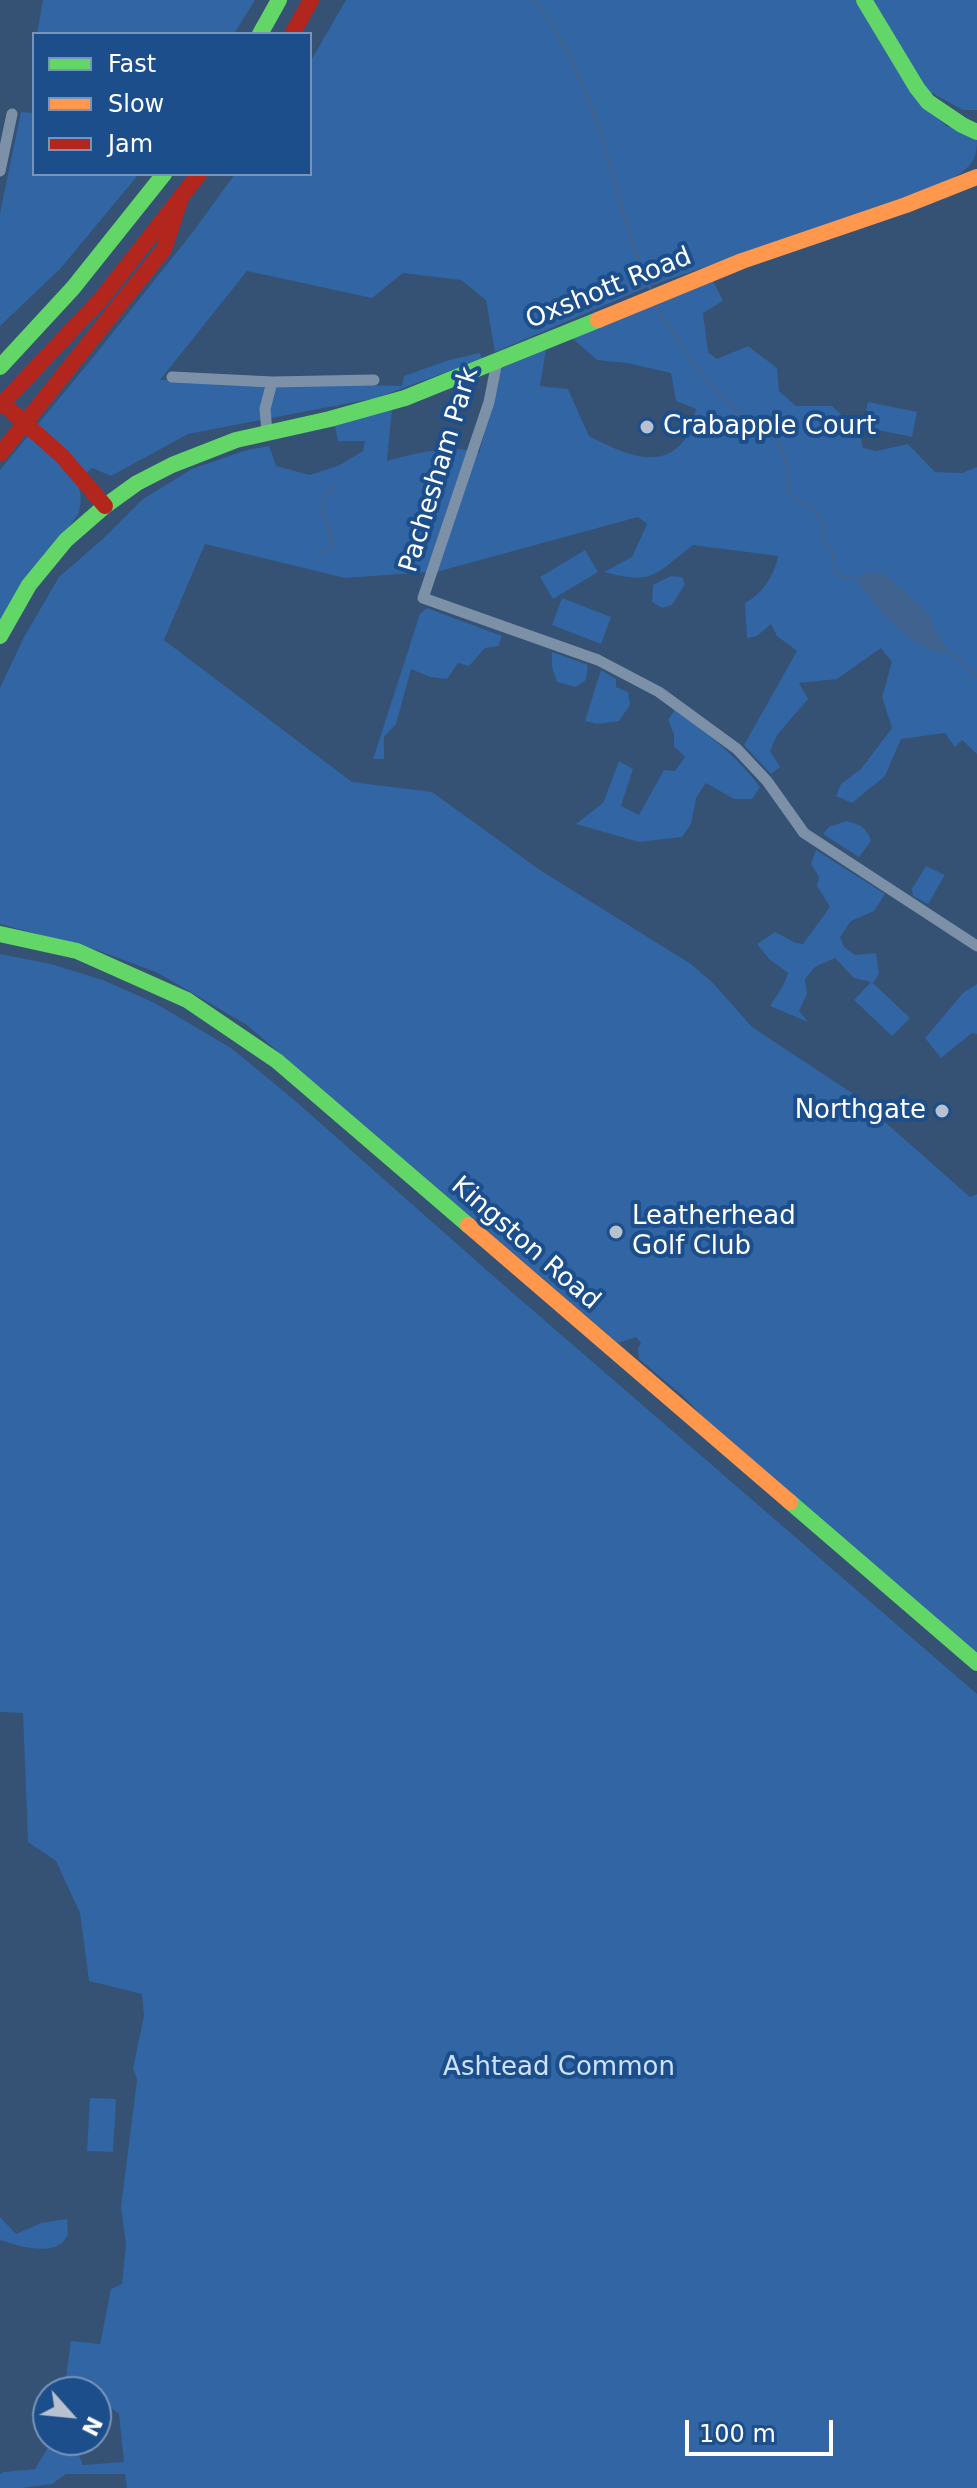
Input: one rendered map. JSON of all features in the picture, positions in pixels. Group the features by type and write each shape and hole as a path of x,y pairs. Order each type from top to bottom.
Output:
{"main road":[{"path":"261,32 279,0"},
{"path":"293,32 311,0"},
{"path":"864,0 928,102 977,132"},
{"path":"955,120 977,118"},
{"name":"Oxshott Road","path":"0,636 29,585 66,540 137,483 172,465 201,452 267,432 380,406 497,362 742,261 906,205 974,175"},
{"path":"0,367 73,288 162,176"},
{"path":"105,506 62,456 0,403 101,299 198,176"},
{"path":"0,454 164,249 180,201"},
{"name":"Kingston Road","path":"0,934 77,951 138,977 187,1000 277,1061 977,1663"}],"street":[{"path":"0,171 12,114"},
{"name":"Pachesham Park","path":"497,362 489,402 423,598 598,660 659,692 737,749 767,781 804,833 977,946"},
{"path":"172,377 272,382 374,380"},
{"path":"267,432 265,409 272,382"}],"green space":[{"path":"43,0 255,0 235,32 37,32"},
{"path":"346,0 977,0 977,110 963,110 932,93 923,103 946,126 962,129 977,140 976,149 969,166 946,183 650,286 495,352 486,300 461,280 403,273 372,298 247,271 160,380 402,386 404,376 449,360 480,353 482,359 376,398 188,434 111,476 92,468 77,482 81,497 79,513 0,622 0,470 192,233 234,176 312,176 312,59"},
{"path":"21,112 32,113 32,176 137,176 60,269 0,326 0,213"},
{"path":"712,279 723,301 703,313 708,352 717,359 748,346 777,368 779,391 796,406 832,406 859,431 863,448 876,451 908,444 935,472 962,473 977,467 977,754 962,740 955,747 945,733 901,739 885,776 852,803 836,796 841,784 861,769 892,728 882,697 892,662 881,648 837,679 799,683 808,699 777,735 770,751 780,767 771,774 744,745 797,651 777,636 771,624 757,636 747,638 745,603 767,583 778,556 693,545 653,575 634,577 604,572 632,557 647,524 638,517 440,571 345,578 205,544 164,640 352,782 432,792 540,870 691,964 713,983 752,1027 852,1093 970,1197 977,1194 977,1655 639,1359 641,1343 636,1337 618,1343 247,1025 158,973 97,950 0,924 0,688 24,637 59,577 143,499 192,469 247,450 269,446 276,466 310,475 340,465 363,451 365,441 338,441 335,426 392,409 387,461 446,449 479,453 502,368 546,349 540,386 568,389 589,436 615,449 642,457 668,454 689,433 696,409 676,401 671,373 597,360 572,338"},
{"path":"868,402 917,412 912,437 863,427"},
{"path":"585,550 598,572 553,599 540,577"},
{"path":"671,576 682,577 685,584 672,605 662,608 652,602 653,585"},
{"path":"562,598 611,617 601,644 552,625"},
{"path":"427,608 502,636 498,646 485,648 469,666 458,663 447,679 430,677 411,669 396,724 384,737 384,759 373,759 420,614"},
{"path":"552,652 588,665 586,680 576,687 557,682 552,667"},
{"path":"601,670 616,679 616,687 628,692 630,705 619,721 597,724 585,721"},
{"path":"675,710 742,765 760,787 752,799 734,799 706,783 696,798 691,824 682,837 639,842 576,824 603,803 619,761 633,769 621,806 639,815 664,770 675,771 685,757 674,746 674,734 668,720"},
{"path":"846,821 862,827 871,841 859,857 823,834 829,827"},
{"path":"816,850 885,894 874,911 851,921 840,937 844,947 855,955 876,953 879,974 873,983 910,1018 892,1036 854,1000 871,982 854,978 835,958 815,967 805,979 807,994 799,1011 808,1022 770,1006 788,973 769,959 757,944 775,932 803,944 830,907 817,886 819,877 811,864"},
{"path":"926,866 945,875 928,904 913,896 912,889"},
{"name":"Ashtead Common","path":"0,954 51,964 103,980 155,1003 231,1048 977,1694 977,2488 127,2488 125,2474 66,2474 52,2484 0,2488 0,2474 35,2469 43,2456 79,2456 83,2465 124,2462 119,2414 112,2409 112,2376 66,2376 71,2341 100,2344 111,2289 122,2284 126,2245 121,2207 137,2080 133,2068 144,2016 142,1994 89,1981 80,1913 56,1861 28,1842 23,1713 0,1712"},
{"path":"977,984 977,1034 972,1033 941,1058 925,1038 963,993"},
{"path":"90,2098 116,2099 113,2152 87,2151"},
{"path":"0,2217 16,2234 41,2223 67,2219 68,2235 53,2248 38,2249 13,2244 0,2240"}],"shaded area":[{"path":"875,572 885,574 930,615 935,630 950,653 936,652 909,638 884,615 856,579"}],"waterway":[{"path":"534,0 553,26 582,83 604,144 632,243 650,288"},
{"path":"657,305 714,389 779,445 788,473 788,494 822,519 823,542 832,552 835,574 856,579"},
{"path":"327,495 335,486"},
{"path":"317,553 330,549 332,542 323,514 324,500"},
{"path":"950,653 977,676"}],"traffic: fast":[{"path":"261,32 279,0"},
{"path":"864,0 928,102 977,132"},
{"path":"0,367 73,288 162,176"},
{"path":"0,636 29,585 66,540 137,483 172,465 236,440 405,398 598,320"},
{"path":"0,934 77,951 187,1000 277,1061 468,1225"},
{"path":"790,1502 977,1663"}],"traffic: slow":[{"path":"598,320 742,261 906,205 977,177"},
{"path":"468,1225 790,1502"}],"traffic: jam":[{"path":"293,32 311,0"},
{"path":"0,406 101,299 197,176"},
{"path":"0,454 164,249 180,201"},
{"path":"0,401 62,456"},
{"path":"62,456 105,506"}],"place":[{"name":"Crabapple Court","path":"647,427"},
{"name":"Northgate","path":"942,1111"},
{"name":"Leatherhead Golf Club","path":"616,1232"}]}
